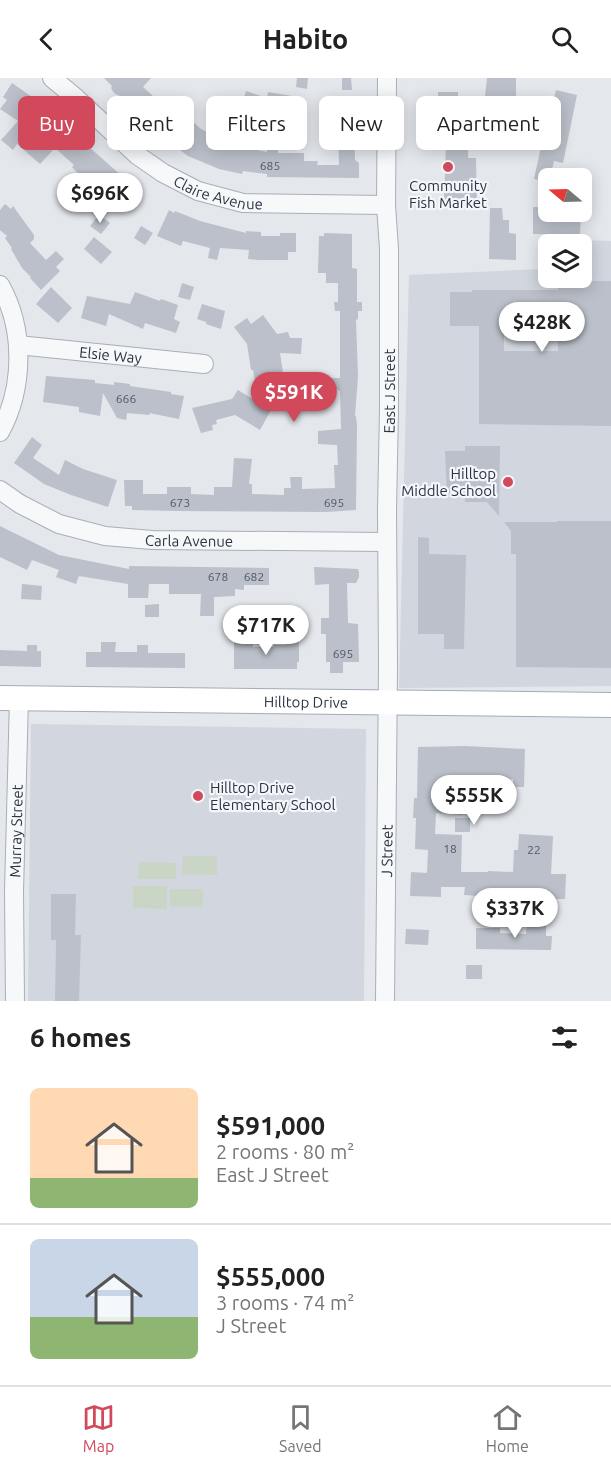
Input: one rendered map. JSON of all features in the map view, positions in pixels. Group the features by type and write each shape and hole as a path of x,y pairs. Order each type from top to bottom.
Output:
{"main road":[{"name":"Hilltop Drive","path":"10,698 611,705"}],"street":[{"name":"Claire Avenue","path":"52,78 150,165 198,191 243,203 386,205"},
{"name":"East J Street","path":"387,78 386,205 389,249 387,702"},
{"path":"0,285 10,307 18,345 16,388 0,432"},
{"name":"Elsie Way","path":"18,345 204,364"},
{"name":"Carla Avenue","path":"0,490 20,504 59,524 105,536 152,540 387,542"},
{"name":"Murray Street","path":"10,698 7,892 15,1001"},
{"name":"J Street","path":"384,1001 387,702"}],"shaded area":[{"name":"Hilltop Middle School","path":"592,240 611,241 611,686 399,688 409,275 538,269 538,288 592,288"},
{"name":"Hilltop Drive Elementary School","path":"31,724 366,729 364,1001 28,1001"}],"green space":[{"path":"183,856 217,856 217,875 182,874"},
{"path":"139,862 176,863 176,879 138,879"},
{"path":"133,886 167,886 167,909 133,908"},
{"path":"170,889 203,889 203,907 170,906"}],"building":[{"path":"104,78 151,78 143,87 153,96 120,96 114,93 112,86"},
{"path":"297,78 308,78 307,89 296,87"},
{"path":"342,78 351,78 352,90 342,90"},
{"path":"487,78 516,78 516,96 485,96"},
{"path":"12,83 31,96 18,96 18,121 0,109 7,100 3,97"},
{"path":"556,90 577,95 563,163 554,161 552,168 538,168 538,180 534,179 540,150 561,150 561,96 554,96"},
{"path":"246,91 261,96 244,96"},
{"path":"268,92 292,96 267,96"},
{"path":"438,92 458,92 458,96 438,96"},
{"path":"18,121 18,145 13,150 1,140"},
{"path":"194,123 206,132 206,150 267,152 267,150 278,150 278,153 304,153 304,161 318,161 317,165 339,165 339,150 355,150 355,160 359,163 359,178 267,177 267,174 243,171 242,174 219,169 188,156 180,150 194,150"},
{"path":"24,150 53,150 40,164"},
{"path":"57,150 93,150 132,185 114,207 72,167 74,165"},
{"path":"446,150 468,150 468,158 476,158 477,206 450,206 451,202 444,201"},
{"path":"5,204 11,209 13,206 34,235 30,243 46,260 56,251 64,259 56,267 60,271 41,290 22,268 5,238 7,236 0,230 0,210"},
{"path":"533,207 538,207 538,222 581,222 580,234 533,234"},
{"path":"490,208 502,208 503,220 509,220 509,233 516,234 516,260 489,259"},
{"path":"169,210 246,233 246,231 261,232 261,236 296,233 296,252 288,252 288,260 259,260 248,259 249,250 220,248 217,260 208,258 210,248 183,241 181,246 157,236"},
{"path":"99,215 110,223 101,234 90,226"},
{"path":"141,226 153,233 145,245 134,238"},
{"path":"324,233 352,234 352,268 357,269 357,302 362,302 362,311 358,311 356,320 358,376 355,416 357,426 356,510 326,512 177,511 132,510 132,506 125,506 124,480 143,480 143,494 167,494 167,487 191,487 191,494 214,495 214,487 232,487 234,458 252,459 249,484 252,484 252,494 284,495 284,488 291,488 290,477 302,477 302,489 335,488 334,465 338,465 337,445 318,444 318,431 341,429 340,391 338,389 315,389 315,378 340,378 340,311 335,311 334,302 338,302 338,283 326,283 326,273 318,273 319,236 324,236"},
{"path":"94,237 112,252 101,264 84,249"},
{"path":"592,281 611,281 611,426 479,424 479,326 450,326 450,292 472,292 472,290 592,288","holes":["504,321 558,321 558,351 504,351"]},
{"path":"182,283 194,287 190,300 178,297"},
{"path":"51,287 72,308 58,323 36,304"},
{"path":"135,292 178,305 174,319 180,322 176,333 145,323 143,329 109,314 106,326 81,318 87,296 130,304"},
{"path":"202,304 225,311 221,329 197,319"},
{"path":"263,315 277,334 288,332 290,338 302,338 301,354 280,353 283,373 281,373 281,378 255,382 247,344 234,327 247,318 251,324"},
{"path":"46,376 95,380 95,383 114,385 114,382 130,384 130,386 184,396 179,419 149,413 150,415 127,413 126,420 117,418 103,393 100,416 79,412 79,407 43,402"},
{"path":"238,390 271,410 260,430 235,415 216,420 217,424 212,425 213,430 201,433 192,408 232,399"},
{"path":"32,437 42,445 33,458 59,475 65,460 83,469 117,480 108,507 44,484 14,463"},
{"path":"465,446 500,446 499,516 487,502 465,502 465,497 447,496 445,451 465,451"},
{"path":"611,521 611,668 516,667 516,554 511,554 511,531 504,522"},
{"path":"0,526 59,555 129,569 129,566 269,568 269,585 244,585 244,590 235,589 235,596 214,597 214,616 200,616 201,594 169,594 169,584 149,584 148,598 128,598 128,584 79,576 76,584 56,577 59,570 32,560 27,570 0,557"},
{"path":"418,537 429,538 429,554 466,555 464,649 444,649 444,634 418,634"},
{"path":"314,567 358,569 359,577 356,583 347,583 348,623 358,624 359,662 343,662 343,673 330,673 330,662 326,662 326,634 321,634 321,618 329,618 329,584 315,585"},
{"path":"22,584 42,586 41,600 21,599"},
{"path":"159,604 159,617 145,617 145,605"},
{"path":"101,642 116,642 115,652 137,652 137,645 148,645 148,653 185,653 185,668 86,667 86,652 101,652"},
{"path":"234,642 253,642 253,647 274,647 274,645 286,645 286,642 299,642 297,669 234,669"},
{"path":"27,645 37,645 37,651 41,651 41,667 0,666 0,650 27,651"},
{"path":"465,746 525,749 524,787 513,787 513,779 464,781 462,815 436,813 435,834 462,835 461,872 513,872 514,850 518,850 519,834 553,836 551,874 566,874 565,899 547,899 547,889 523,888 523,899 464,895 465,887 441,887 441,897 410,896 411,872 427,873 428,850 415,849 416,818 413,818 414,798 417,798 418,747"},
{"path":"455,818 470,818 470,832 455,832"},
{"path":"51,894 76,894 75,935 81,935 79,1001 55,1001 56,940 51,940"},
{"path":"527,922 546,922 546,936 552,936 551,950 476,949 476,928 500,928 500,933 526,934"},
{"path":"406,929 429,930 428,945 405,944"},
{"path":"466,965 482,965 482,979 466,979"}],"place":[{"name":"Community Fish Market","path":"448,167"},
{"name":"Hilltop Middle School","path":"508,482"},
{"name":"Hilltop Drive Elementary School","path":"198,796"}]}
